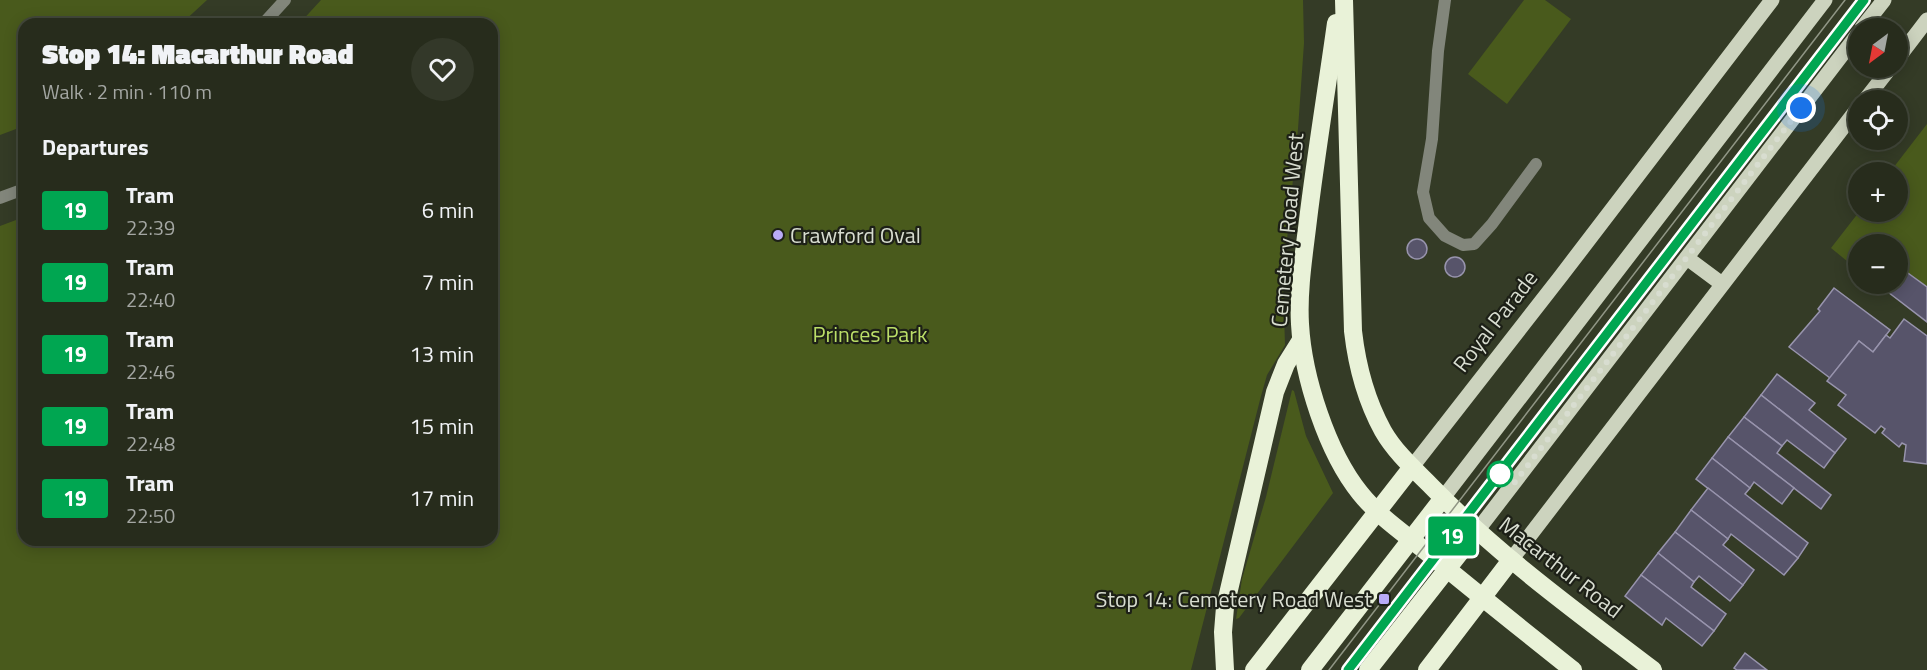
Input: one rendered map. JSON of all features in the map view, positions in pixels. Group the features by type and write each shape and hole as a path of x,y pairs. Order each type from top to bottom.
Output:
{"highway":[{"name":"Cemetery Road West","path":"1342,0 1306,235 1301,296 1301,340 1313,395 1340,461 1359,493 1411,539"},
{"name":"Cemetery Road West","path":"1342,0 1355,349 1368,400 1383,432 1392,445 1443,498"},
{"path":"1225,670 1223,632 1225,607 1275,392 1286,364 1301,340"},
{"name":"Royal Parade","path":"1254,670 1412,467"},
{"path":"1310,670 1443,498"},
{"name":"Macarthur Road","path":"1443,498 1511,560 1653,670"},
{"path":"1368,670 1477,531"},
{"path":"1411,539 1573,670"},
{"path":"1427,670 1511,560"}],"main road":[{"name":"Royal Parade","path":"1412,467 1772,0"},
{"path":"1443,498 1825,0"},
{"path":"1870,18 1884,0"},
{"path":"1908,45 1927,20"},
{"path":"1477,531 1848,47"},
{"path":"1873,90 1882,78"},
{"path":"1511,560 1848,121"},
{"path":"1687,258 1722,284"}],"street":[{"path":"268,18 285,0"},
{"path":"1456,0 1445,6 1438,51 1432,139 1423,192 1429,218 1445,236 1463,245 1474,244 1492,224 1536,164"},
{"path":"0,198 18,191"}],"green space":[{"path":"0,0 207,0 188,18 18,18 18,128 0,135"},
{"name":"Princes Park","path":"321,0 1303,0 1304,43 1298,129 1283,280 1285,345 1267,375 1191,670 0,670 0,226 18,219 18,546 498,546 498,18 304,18"},
{"path":"1524,0 1545,0 1571,19 1507,104 1468,74"},
{"path":"1927,124 1927,322 1890,294 1908,294 1908,234 1848,234 1848,262 1831,248 1851,222 1908,222 1908,162 1898,162"},
{"path":"1292,390 1306,436 1333,493 1236,619 1242,579 1266,497"}],"building":[{"path":"1417,239 1424,242 1427,249 1424,256 1417,259 1410,256 1407,249 1410,242"},
{"path":"1455,257 1462,260 1465,267 1462,274 1455,277 1448,274 1445,267 1448,260"},
{"path":"1908,273 1927,287 1927,322 1891,294 1908,294"},
{"path":"1834,288 1890,330 1873,352 1859,341 1830,378 1789,347 1820,311 1818,309"},
{"path":"1904,319 1927,336 1927,464 1904,461 1906,445 1902,443 1899,447 1882,433 1885,429 1881,426 1875,433 1838,405 1846,395 1827,381 1859,341 1873,352 1886,335 1890,338"},
{"path":"1777,374 1815,403 1809,410 1846,439 1835,453 1761,395"},
{"path":"1761,395 1835,453 1824,468 1787,440 1782,446 1744,417"},
{"path":"1744,417 1782,446 1777,453 1831,495 1821,509 1728,437"},
{"path":"1728,437 1794,488 1782,504 1754,482 1750,488 1712,458"},
{"path":"1712,458 1750,488 1745,494 1808,543 1798,558 1696,479"},
{"path":"1708,488 1798,558 1784,575 1731,534 1728,539 1691,510"},
{"path":"1691,510 1728,539 1723,545 1754,570 1743,585 1675,532"},
{"path":"1675,532 1743,585 1730,601 1699,576 1694,582 1658,553"},
{"path":"1658,553 1694,582 1691,587 1726,614 1714,631 1641,575"},
{"path":"1641,575 1714,631 1702,646 1666,618 1662,625 1625,596"},
{"path":"1745,653 1767,670 1737,670 1734,668"}],"tram line":[{"path":"1329,670 1845,0"},
{"path":"1348,670 1864,0"},
{"name":"19","path":"1348,670 1864,0"}],"place":[{"name":"Crawford Oval","path":"778,235"},
{"name":"Stop 14: Cemetery Road West","path":"1384,599"}],"route":[{"path":"1500,474 1512,486 1801,108"}]}
